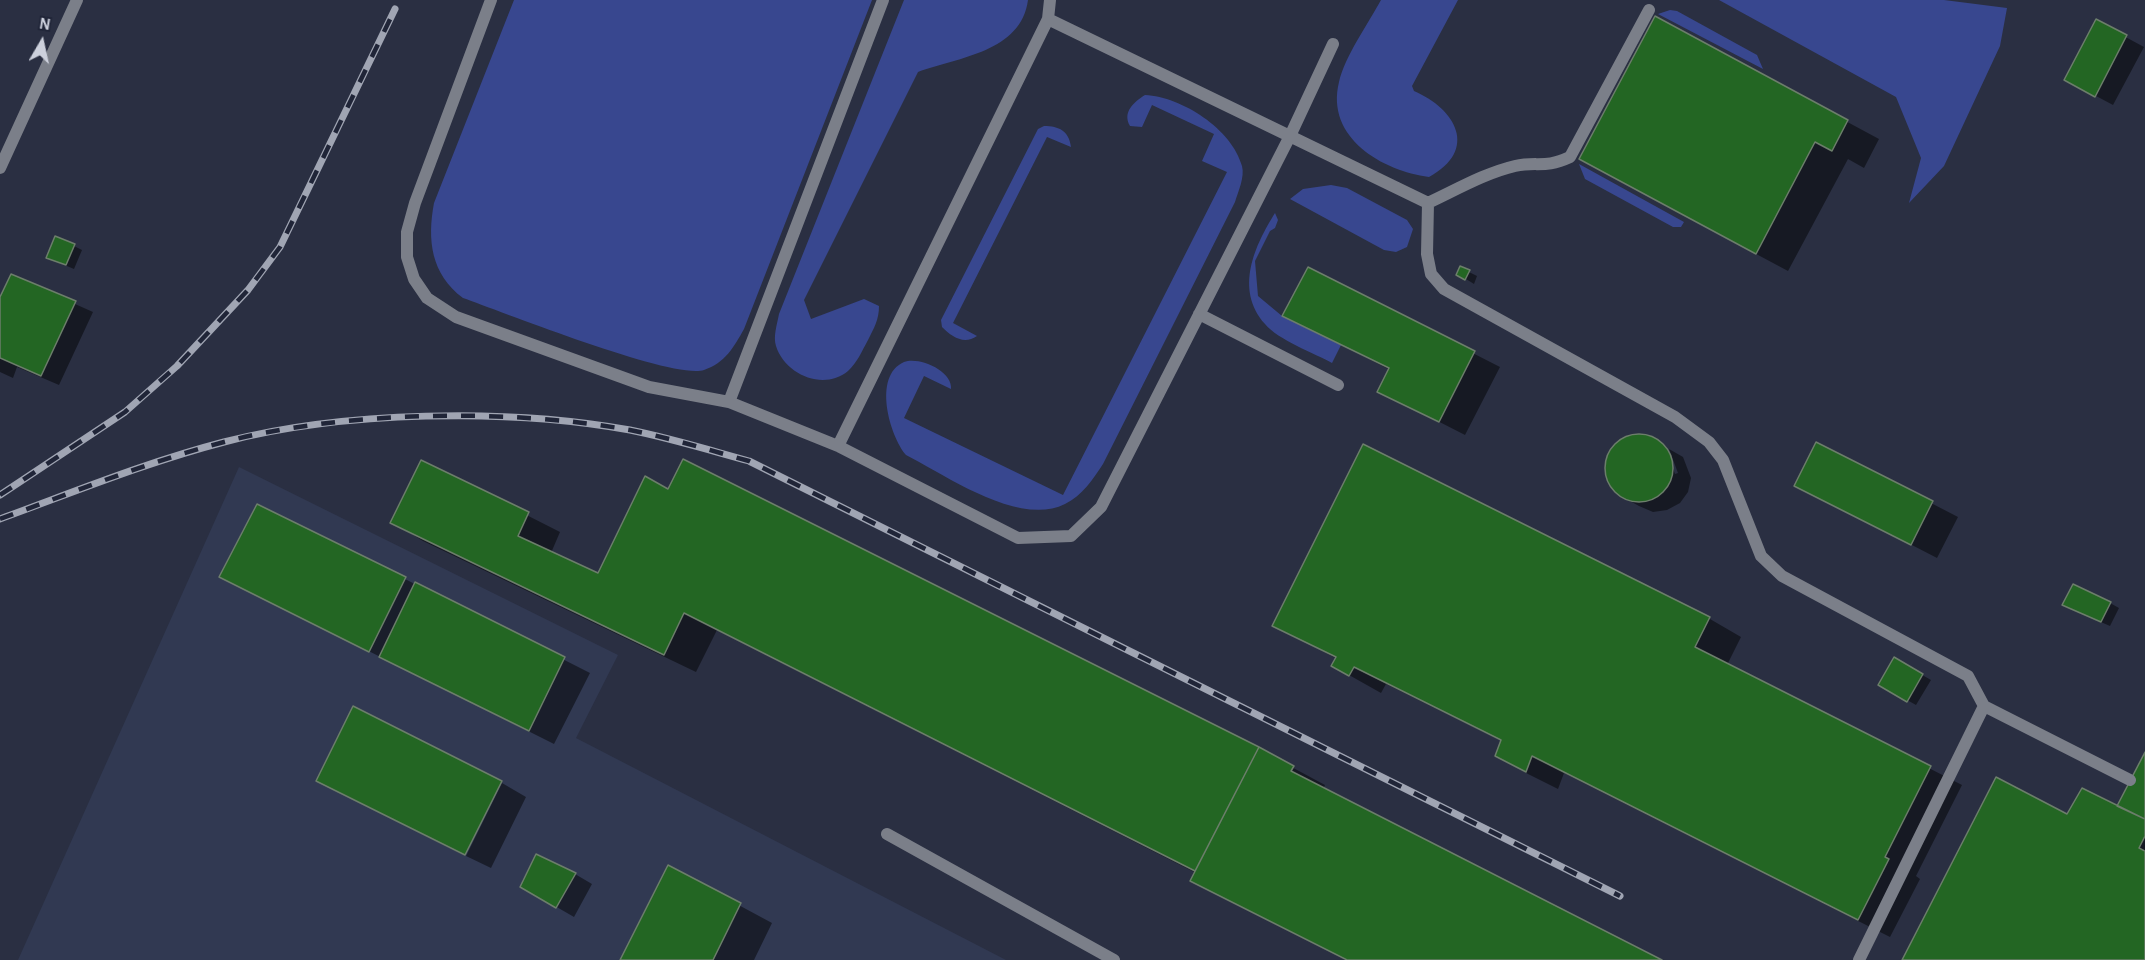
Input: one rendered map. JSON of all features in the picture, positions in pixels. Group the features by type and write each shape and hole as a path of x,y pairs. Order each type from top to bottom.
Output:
{"street":[{"path":"0,168 77,0"},
{"path":"491,0 415,203 407,232 407,257 414,279 427,298 456,317 649,387 729,402 838,446 1018,538 1071,536 1101,507 1290,136 1333,44"},
{"path":"729,402 883,0"},
{"path":"838,446 1047,19 1050,0"},
{"path":"1428,203 1475,181 1516,166 1552,166 1570,157 1649,10"},
{"path":"1047,19 1428,203"},
{"path":"1428,203 1427,254 1431,274 1444,289 1675,417 1709,442 1724,460 1761,556 1782,576 1968,676 1984,706 2130,780"},
{"path":"1199,314 1338,385"},
{"path":"1859,960 1984,706"},
{"path":"887,834 1114,960"}],"shaded area":[{"path":"514,0 872,0 744,329 728,354 711,367 704,370 686,370 659,365 549,330 463,298 452,289 438,267 431,230 434,203"},
{"path":"904,0 1028,0 1023,17 1014,31 1001,42 986,50 918,72 804,300 811,319 864,299 879,306 877,320 857,361 848,371 828,380 817,380 796,372 781,356 775,338 779,314"},
{"path":"1381,0 1458,0 1412,86 1414,91 1441,108 1456,131 1457,143 1454,155 1429,177 1394,168 1377,159 1349,135 1341,120 1337,102 1342,72 1351,51"},
{"path":"1719,0 1944,0 2007,8 2000,46 1944,166 1909,203 1921,158 1896,97"},
{"path":"1670,10 1677,11 1757,55 1763,69 1658,14"},
{"path":"1145,95 1174,102 1204,117 1228,140 1243,170 1235,202 1103,464 1091,481 1071,501 1047,509 1027,509 1005,504 962,486 906,455 894,434 890,421 886,393 889,380 894,369 904,362 918,361 934,366 947,376 951,389 924,376 904,418 1063,495 1227,172 1202,161 1214,134 1152,105 1142,127 1130,126 1128,112 1133,104"},
{"path":"1044,126 1054,127 1066,133 1071,147 1047,137 953,323 977,336 967,340 958,339 942,327 941,320 1038,129"},
{"path":"1579,164 1684,222 1681,227 1673,227 1585,179"},
{"path":"1331,185 1347,188 1407,220 1413,229 1407,247 1396,252 1384,250 1290,199 1303,189"},
{"path":"1275,213 1278,220 1275,228 1270,231 1255,261 1258,296 1282,316 1341,345 1332,363 1278,335 1265,324 1256,310 1249,282 1251,267 1261,239"},
{"path":"239,467 618,655 576,738 1006,960 18,960"}],"building":[{"path":"1655,16 1848,120 1832,151 1815,142 1756,254 1579,159"},
{"path":"2096,19 2127,35 2095,97 2064,80"},
{"path":"55,236 75,244 66,265 46,258"},
{"path":"1460,266 1470,270 1465,280 1456,275"},
{"path":"1308,267 1475,351 1439,422 1377,392 1389,368 1282,316"},
{"path":"11,274 76,301 41,376 0,358 0,297"},
{"path":"1632,434 1646,434 1658,439 1668,449 1673,468 1668,487 1658,497 1646,502 1632,502 1620,497 1610,487 1605,475 1605,461 1610,449 1620,439"},
{"path":"1816,442 1933,501 1911,545 1794,486"},
{"path":"1363,444 1710,617 1695,647 1931,766 1885,857 1889,859 1858,920 1532,756 1526,772 1495,756 1501,740 1354,667 1349,676 1331,666 1336,657 1272,626"},
{"path":"683,459 1259,747 1195,871 684,613 664,655 390,523 421,460 529,512 518,536 598,573 645,476 668,489"},
{"path":"257,504 406,577 369,652 219,577"},
{"path":"415,582 565,657 529,731 379,657"},
{"path":"2073,584 2111,602 2101,622 2062,605"},
{"path":"1894,657 1923,674 1907,702 1878,685"},
{"path":"353,706 502,781 465,855 316,781"},
{"path":"1259,747 1294,766 1291,771 1662,960 1347,960 1190,881"},
{"path":"2145,752 2145,819 2117,806"},
{"path":"1996,777 2067,814 2082,788 2145,819 2145,836 2139,848 2145,851 2145,960 1902,960"},
{"path":"536,854 576,873 556,908 520,887"},
{"path":"668,865 741,903 713,960 620,960"}],"railway":[{"path":"0,495 125,412 177,366 248,290 280,247 395,9"},
{"path":"0,519 195,450 270,432 320,424 426,416 479,416 583,423 645,433 749,461 1620,896"}]}
